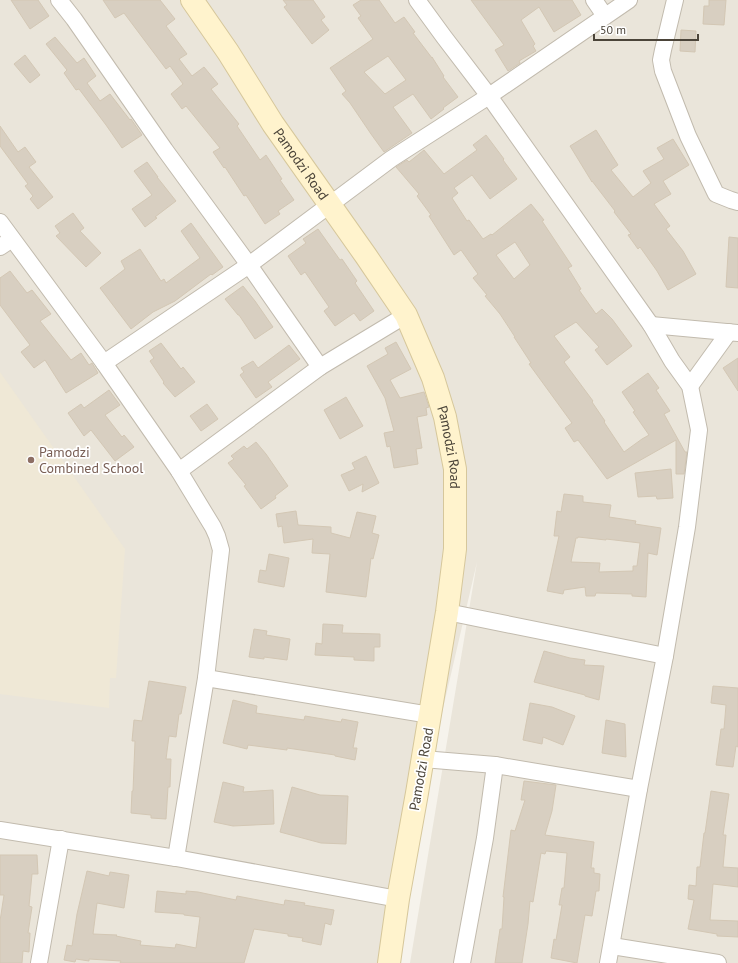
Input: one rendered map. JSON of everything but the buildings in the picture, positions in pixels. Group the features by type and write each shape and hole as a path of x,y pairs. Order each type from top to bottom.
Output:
{"street":[{"path":"59,0 74,19 165,150 249,265 320,367"},
{"name":"Pamodzi Road","path":"192,0 228,52 273,124 406,315 433,378 445,417 455,469 455,549 447,612 398,899 389,963"},
{"path":"417,0 489,96 651,325 672,361 690,386 699,430 687,527 665,656 639,789 608,963"},
{"path":"594,0 605,16"},
{"path":"104,363 249,265 391,159 489,96 629,0"},
{"path":"673,2 661,60 663,71 688,136 716,194 738,202"},
{"path":"0,222 6,243 104,363 179,471 217,536 220,550 206,678 176,858"},
{"path":"179,471 320,367 406,315"},
{"path":"651,325 734,332"},
{"path":"690,386 734,332"},
{"path":"447,612 665,656"},
{"path":"206,678 430,715"},
{"path":"423,759 495,765 639,789"},
{"path":"462,963 485,838 495,765"},
{"path":"0,830 176,858 398,899"},
{"path":"40,963 61,839"},
{"path":"612,946 718,963"}],"shaded area":[{"path":"0,0 738,0 738,963 410,963 477,562 384,963 0,963"},
{"name":"Pamodzi Combined School","path":"0,372 125,549 116,678 110,678 109,708 0,694"}],"place":[{"name":"Pamodzi Combined School","path":"31,460"}]}
